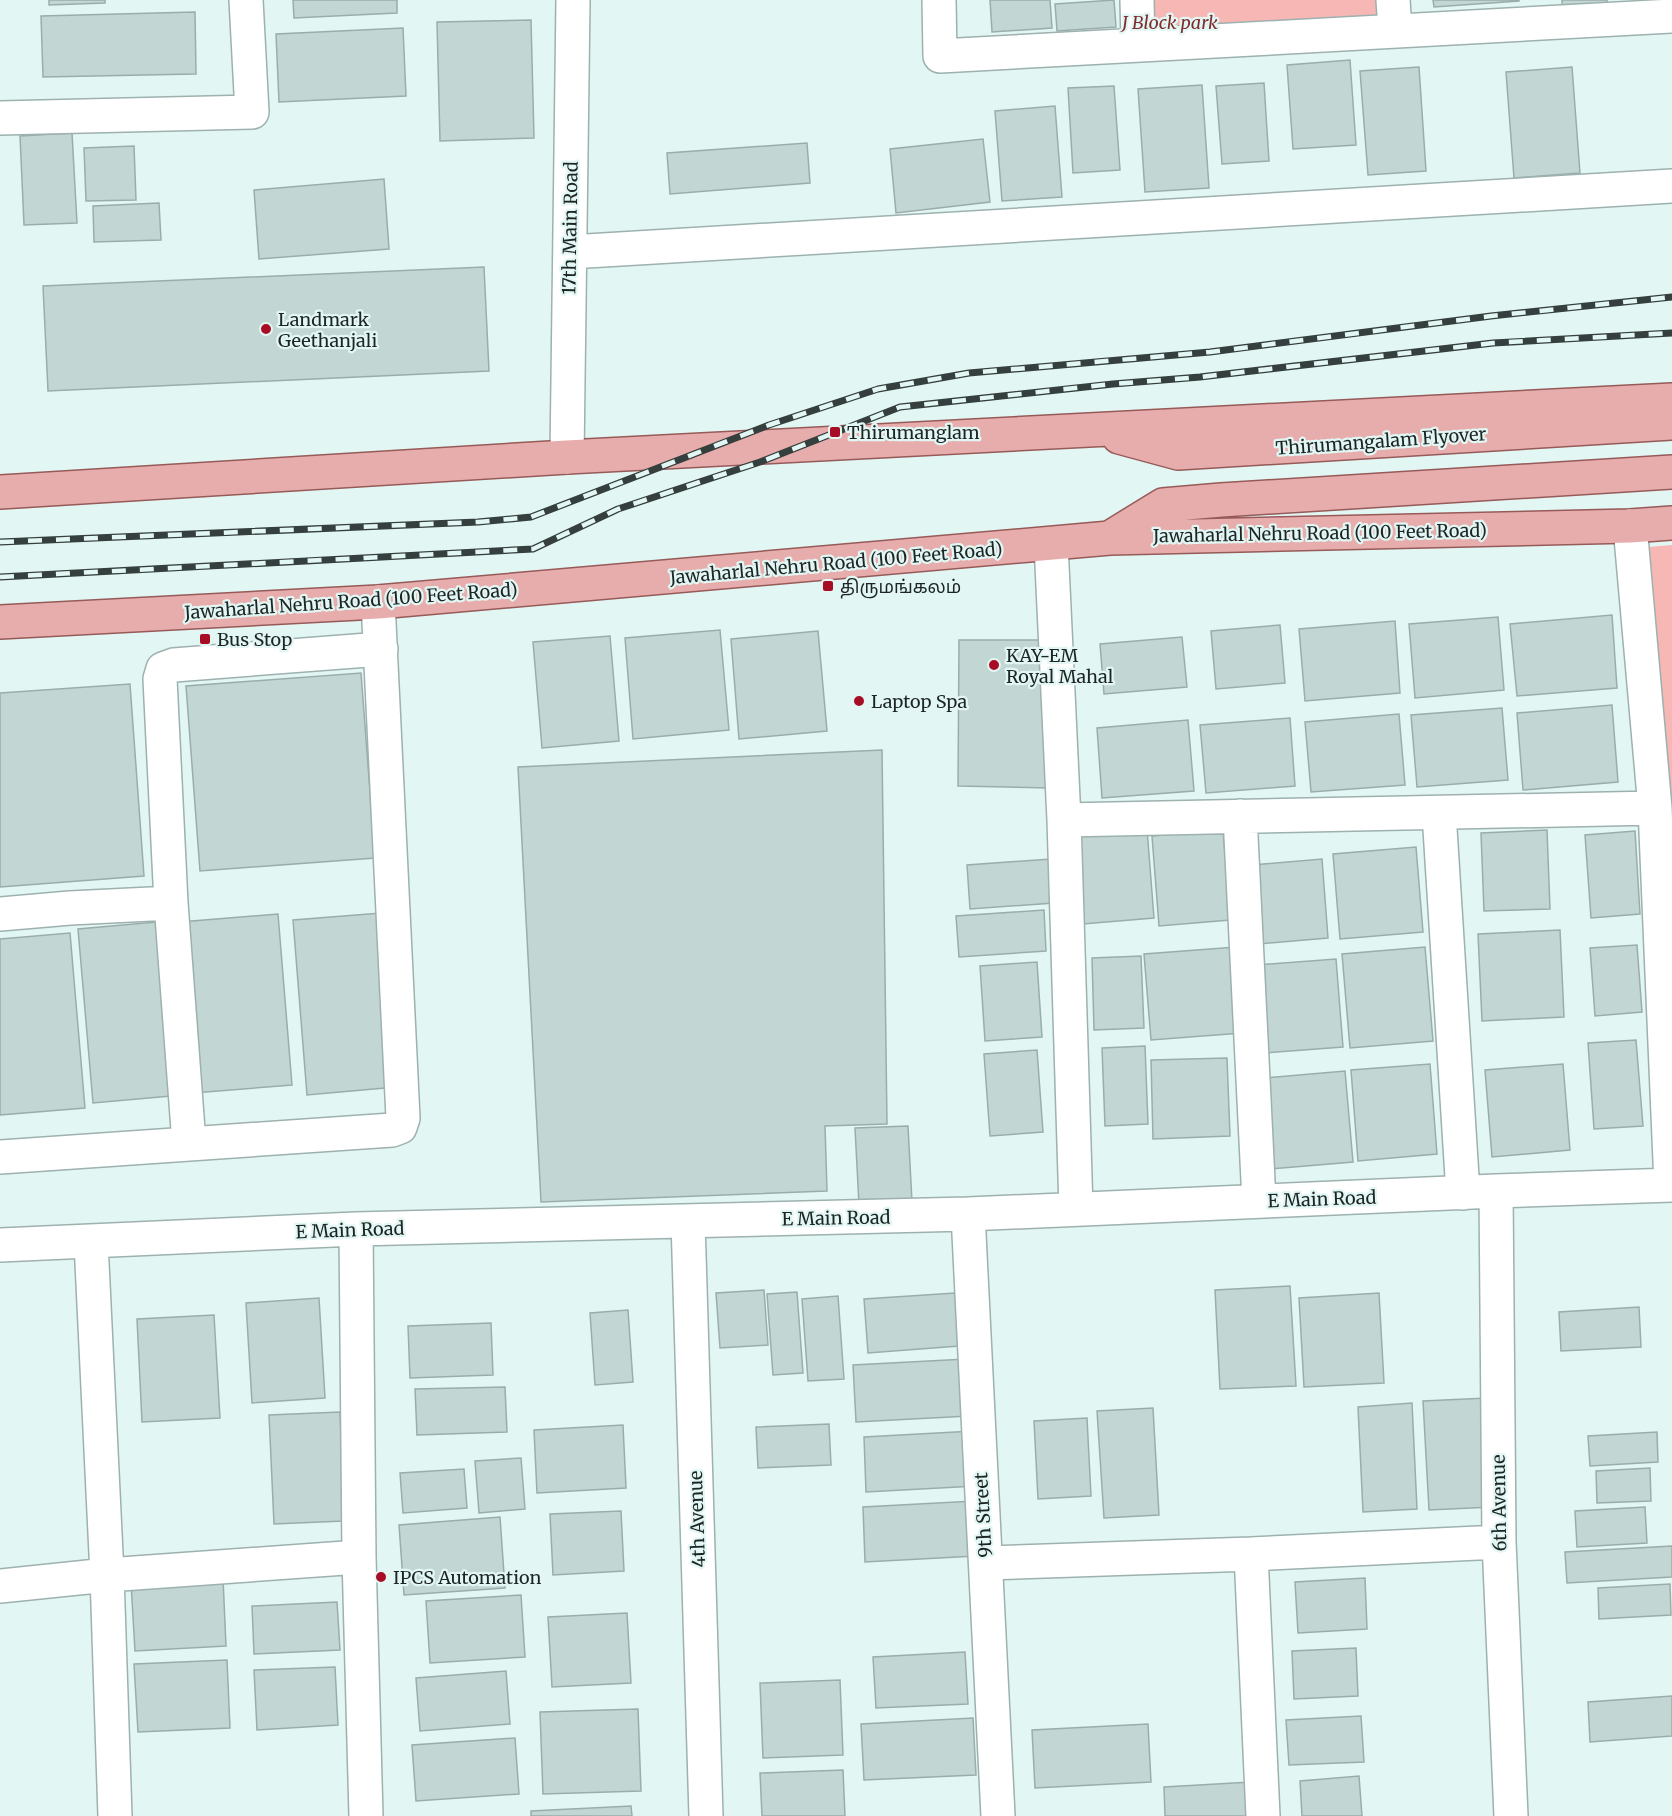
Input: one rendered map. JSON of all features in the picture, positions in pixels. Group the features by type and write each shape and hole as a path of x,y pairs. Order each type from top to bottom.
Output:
{"main road":[{"path":"0,492 567,457 1672,400"},
{"name":"Thirumangalam Flyover","path":"1093,429 1178,453 1672,423"},
{"path":"1110,538 1163,505 1672,472"},
{"name":"Jawaharlal Nehru Road (100 Feet Road)","path":"0,622 378,602 1110,538 1672,524"}],"street":[{"path":"0,118 252,112 246,0"},
{"name":"17th Main Road","path":"567,457 573,0"},
{"path":"939,0 940,56 1138,45 1394,15 1672,16"},
{"path":"1137,0 1138,45"},
{"path":"570,252 1672,186"},
{"path":"1630,526 1655,808 1672,1185"},
{"path":"1051,544 1064,820 1076,1209"},
{"path":"0,1157 392,1130 400,1127 403,1118 378,602"},
{"path":"189,1143 171,903 160,679 163,669 174,665 381,649"},
{"path":"1064,820 1655,808"},
{"path":"1439,813 1463,1193"},
{"path":"1240,816 1259,1201"},
{"path":"0,914 171,903"},
{"name":"E Main Road","path":"0,1245 356,1229 968,1214 1672,1185"},
{"name":"6th Avenue","path":"1496,1191 1499,1542 1511,1816"},
{"name":"9th Street","path":"968,1214 998,1816"},
{"name":"4th Avenue","path":"688,1221 706,1816"},
{"path":"356,1229 358,1557 366,1816"},
{"path":"91,1242 107,1575 115,1816"},
{"path":"986,1563 1251,1554 1499,1542"},
{"path":"1251,1554 1263,1816"},
{"path":"0,1586 107,1575 358,1557"}],"green space":[{"name":"J Block park","path":"1137,0 1393,0 1395,30 1138,45"},
{"path":"1672,545 1672,908 1648,547"}],"building":[{"path":"49,0 105,0 105,3 49,5"},
{"path":"293,0 397,0 397,13 294,18"},
{"path":"990,0 1050,0 1052,28 992,32"},
{"path":"1114,0 1116,27 1057,31 1055,4"},
{"path":"1433,0 1519,0 1519,1 1434,7"},
{"path":"1562,0 1607,0 1607,14 1563,15"},
{"path":"195,12 196,74 43,77 41,16"},
{"path":"531,20 534,138 440,141 437,22"},
{"path":"403,28 406,96 279,102 276,34"},
{"path":"1350,60 1356,145 1293,149 1287,65"},
{"path":"1419,67 1426,171 1368,175 1360,71"},
{"path":"1572,67 1580,173 1514,178 1506,72"},
{"path":"1264,83 1269,161 1222,164 1216,86"},
{"path":"1202,85 1209,188 1145,192 1138,89"},
{"path":"1114,86 1120,170 1073,173 1068,88"},
{"path":"1055,106 1062,197 1002,201 995,111"},
{"path":"72,133 77,223 24,225 20,136"},
{"path":"983,139 990,202 896,213 890,149"},
{"path":"807,143 810,183 670,194 667,153"},
{"path":"134,146 136,200 86,201 84,148"},
{"path":"384,179 389,249 259,259 254,190"},
{"path":"159,203 161,240 94,242 93,206"},
{"name":"Landmark Geethanjali","path":"484,267 489,371 48,391 43,286"},
{"path":"1612,615 1617,688 1517,696 1510,624"},
{"path":"1498,617 1504,690 1415,698 1409,624"},
{"path":"1395,621 1400,693 1305,701 1299,629"},
{"path":"1280,625 1285,683 1216,689 1211,631"},
{"path":"720,630 729,730 633,739 625,638"},
{"path":"818,631 827,731 739,739 731,639"},
{"path":"610,636 619,741 542,748 533,642"},
{"path":"1182,637 1187,687 1104,694 1100,644"},
{"path":"959,640 1051,640 1049,788 958,786"},
{"path":"361,673 375,858 200,871 186,686"},
{"path":"130,684 144,876 0,887 0,693"},
{"path":"1612,705 1618,782 1523,790 1517,713"},
{"path":"1502,708 1508,780 1417,787 1411,715"},
{"path":"1399,714 1405,785 1311,792 1305,722"},
{"path":"1290,718 1295,786 1206,793 1200,725"},
{"path":"1188,720 1194,791 1102,798 1097,728"},
{"path":"882,750 887,1124 825,1126 827,1191 541,1202 518,767"},
{"path":"1147,829 1154,918 1083,924 1075,835"},
{"path":"1223,830 1230,920 1159,926 1152,836"},
{"path":"1547,830 1550,909 1484,911 1481,833"},
{"path":"1635,831 1640,914 1591,918 1585,835"},
{"path":"1416,847 1423,932 1340,939 1333,854"},
{"path":"1051,859 1054,903 970,909 967,865"},
{"path":"1322,859 1328,938 1259,944 1253,865"},
{"path":"1044,910 1046,951 959,957 956,916"},
{"path":"381,913 396,1087 307,1095 293,920"},
{"path":"278,914 292,1085 194,1093 180,922"},
{"path":"167,921 182,1095 93,1103 78,929"},
{"path":"1560,930 1564,1017 1482,1021 1478,934"},
{"path":"70,933 85,1108 0,1115 0,939"},
{"path":"1637,945 1642,1012 1595,1016 1590,948"},
{"path":"1236,947 1242,1033 1151,1040 1144,954"},
{"path":"1425,947 1433,1041 1350,1048 1342,954"},
{"path":"1141,956 1144,1028 1094,1030 1092,958"},
{"path":"1336,959 1343,1047 1264,1053 1257,965"},
{"path":"1037,962 1042,1037 985,1041 980,966"},
{"path":"1636,1040 1643,1126 1594,1129 1588,1043"},
{"path":"1145,1046 1148,1124 1105,1126 1102,1048"},
{"path":"1037,1050 1043,1132 990,1136 984,1054"},
{"path":"1227,1058 1230,1136 1153,1139 1151,1060"},
{"path":"1430,1064 1437,1154 1358,1161 1351,1070"},
{"path":"1563,1064 1570,1150 1492,1157 1485,1070"},
{"path":"1345,1071 1353,1162 1270,1169 1263,1078"},
{"path":"908,1126 912,1202 859,1205 855,1128"},
{"path":"1290,1286 1296,1386 1220,1389 1215,1290"},
{"path":"764,1290 768,1345 720,1348 716,1293"},
{"path":"797,1292 803,1373 773,1375 767,1294"},
{"path":"955,1293 959,1346 868,1353 864,1299"},
{"path":"1379,1293 1384,1383 1304,1387 1299,1298"},
{"path":"838,1296 844,1379 808,1381 802,1299"},
{"path":"319,1298 325,1398 252,1403 246,1303"},
{"path":"1639,1307 1641,1347 1561,1351 1559,1312"},
{"path":"628,1310 633,1382 595,1385 590,1313"},
{"path":"214,1315 220,1418 142,1422 137,1319"},
{"path":"491,1323 493,1375 410,1378 408,1326"},
{"path":"966,1359 969,1416 856,1422 853,1365"},
{"path":"505,1387 507,1432 417,1435 415,1389"},
{"path":"1487,1398 1492,1507 1429,1510 1423,1401"},
{"path":"1412,1403 1417,1509 1363,1512 1358,1407"},
{"path":"1153,1408 1159,1515 1104,1518 1097,1411"},
{"path":"340,1412 344,1521 274,1524 269,1415"},
{"path":"1087,1418 1091,1496 1038,1499 1034,1421"},
{"path":"829,1424 831,1465 758,1468 756,1427"},
{"path":"623,1425 626,1488 537,1493 534,1430"},
{"path":"973,1431 976,1486 866,1492 864,1437"},
{"path":"1657,1432 1658,1462 1590,1466 1588,1436"},
{"path":"521,1458 525,1509 479,1513 475,1461"},
{"path":"1650,1468 1651,1501 1597,1503 1596,1471"},
{"path":"464,1469 467,1508 403,1513 400,1473"},
{"path":"974,1501 976,1556 865,1562 863,1507"},
{"path":"1645,1507 1647,1543 1577,1547 1575,1511"},
{"path":"621,1511 624,1571 553,1575 550,1514"},
{"path":"500,1517 505,1588 404,1595 399,1525"},
{"path":"1672,1546 1672,1577 1567,1583 1565,1552"},
{"path":"223,1578 226,1646 135,1651 131,1583"},
{"path":"1365,1578 1367,1629 1298,1633 1295,1582"},
{"path":"1670,1584 1671,1615 1599,1619 1598,1588"},
{"path":"521,1595 525,1657 430,1663 426,1601"},
{"path":"337,1602 340,1650 254,1654 252,1606"},
{"path":"627,1613 631,1683 552,1687 548,1617"},
{"path":"1356,1648 1358,1696 1294,1699 1292,1651"},
{"path":"965,1652 968,1704 876,1708 873,1657"},
{"path":"227,1660 230,1728 138,1732 134,1664"},
{"path":"335,1667 338,1725 257,1730 254,1670"},
{"path":"506,1671 510,1724 420,1731 416,1678"},
{"path":"840,1680 843,1755 763,1758 760,1683"},
{"path":"1672,1696 1672,1736 1590,1742 1588,1702"},
{"path":"638,1709 641,1791 543,1794 540,1712"},
{"path":"1361,1716 1364,1762 1289,1765 1286,1720"},
{"path":"973,1718 976,1775 864,1780 861,1724"},
{"path":"1148,1724 1151,1782 1035,1788 1032,1730"},
{"path":"515,1738 519,1794 416,1801 412,1745"},
{"path":"843,1770 845,1816 762,1816 760,1773"},
{"path":"1359,1776 1362,1816 1302,1816 1300,1781"},
{"path":"1251,1782 1252,1816 1165,1816 1164,1787"},
{"path":"631,1806 632,1816 531,1816 531,1811"}],"railway":[{"path":"0,542 478,522 531,517 769,425 878,389 969,373 1210,352 1491,316 1672,297"},
{"path":"0,577 533,549 618,509 760,462 900,407 1200,377 1493,343 1672,333"}],"place":[{"name":"Landmark Geethanjali","path":"266,329"},
{"name":"Thirumanglam","path":"835,432"},
{"name":"திருமங்கலம்","path":"828,586"},
{"name":"Bus Stop","path":"205,639"},
{"name":"KAY-EM Royal Mahal","path":"994,665"},
{"name":"Laptop Spa","path":"859,701"},
{"name":"IPCS Automation","path":"381,1577"}]}
